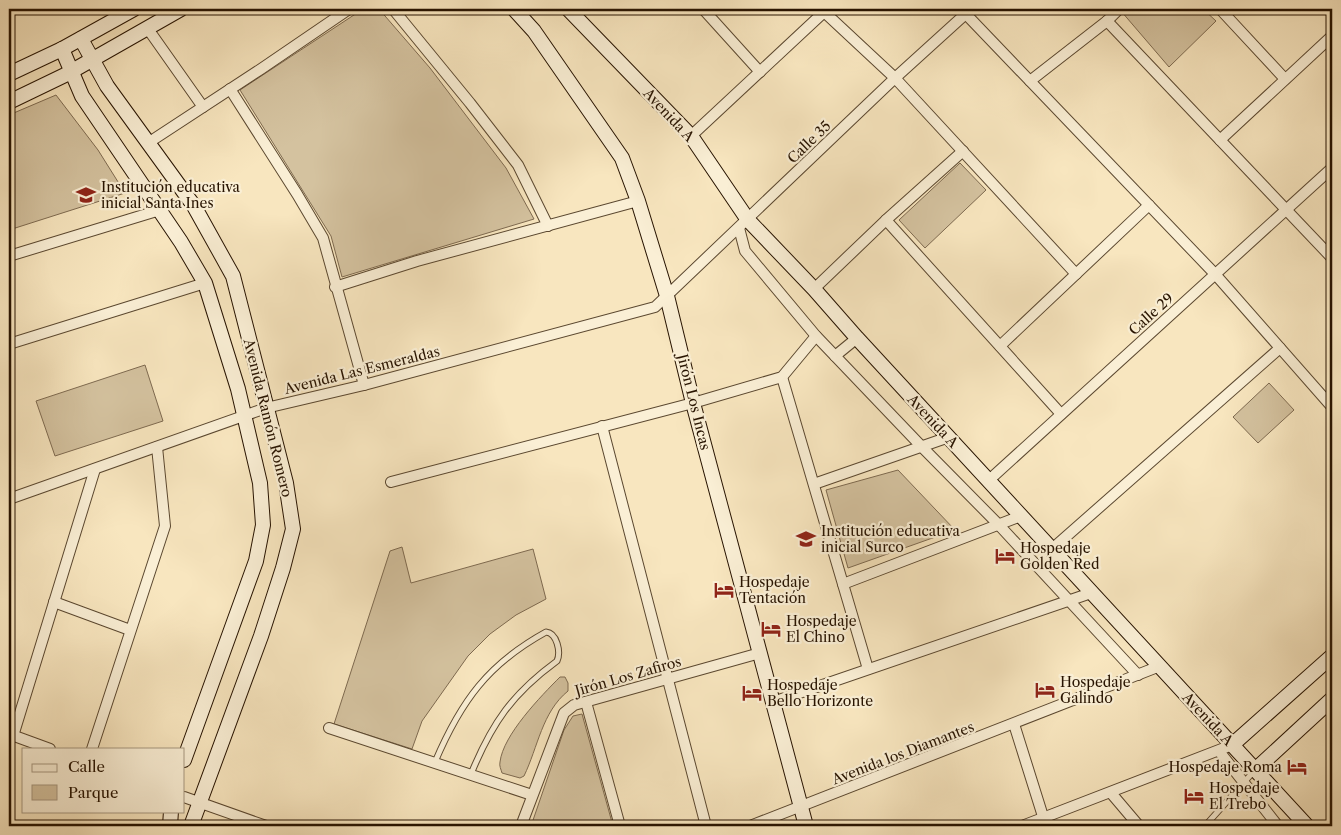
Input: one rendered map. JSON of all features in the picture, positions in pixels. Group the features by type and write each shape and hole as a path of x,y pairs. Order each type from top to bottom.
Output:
{"street":[{"path":"9,102 72,72 181,9"},
{"path":"148,143 348,9"},
{"path":"393,9 518,165 548,226"},
{"name":"Jirón Los Incas","path":"514,9 534,31 622,158 638,201 667,296 693,402 773,702 806,806 806,826"},
{"name":"Avenida A","path":"568,9 691,136 744,224 814,289 1307,826"},
{"path":"703,9 760,72"},
{"path":"1030,81 1120,9"},
{"path":"1220,9 1286,79"},
{"path":"691,136 823,10 895,78 1076,274"},
{"path":"966,10 1030,81 1215,274 1332,407"},
{"name":"Calle 35","path":"667,296 966,10"},
{"path":"9,74 81,39 126,11"},
{"path":"1107,21 1332,258"},
{"path":"148,29 203,107"},
{"path":"1220,140 1332,36"},
{"name":"Avenida Ramón Romero","path":"81,39 107,86 194,206 233,276 286,483 293,529 283,568 261,636 191,826"},
{"name":"Avenida Ramón Romero","path":"62,49 82,96 160,210 205,283 238,389 260,483 263,525 256,561 185,757"},
{"path":"230,89 297,194 322,238 364,385"},
{"path":"814,289 886,220 963,151"},
{"name":"Calle 29","path":"988,480 1332,168"},
{"path":"335,287 417,261 638,201"},
{"path":"1000,346 1149,205"},
{"path":"9,256 160,210"},
{"path":"886,220 1061,414"},
{"path":"744,224 744,251 816,336 998,524 1138,675"},
{"path":"9,344 205,283"},
{"name":"Avenida Las Esmeraldas","path":"9,499 266,408 364,385 655,307 667,296"},
{"path":"391,482 782,377 816,336"},
{"path":"836,356 857,338"},
{"path":"1052,549 1280,348"},
{"path":"782,377 868,669"},
{"path":"602,426 706,826"},
{"path":"814,484 948,437"},
{"path":"92,748 165,526 157,448"},
{"path":"47,748 10,735 95,469"},
{"path":"843,584 1021,516"},
{"path":"773,702 1092,592"},
{"path":"54,602 130,630"},
{"name":"Jirón Los Zafiros","path":"521,826 564,713 574,705 760,653"},
{"path":"1022,826 1045,822 1111,793 1232,745 1332,656"},
{"path":"1045,822 1010,726 1160,666"},
{"path":"1255,770 1332,701"},
{"path":"586,702 620,826"},
{"name":"Avenida los Diamantes","path":"806,806 1010,726"},
{"path":"329,728 532,795"},
{"path":"1219,751 1243,784 1278,826"},
{"path":"1111,793 1140,826"},
{"path":"185,797 266,826"},
{"path":"750,826 806,806"},
{"path":"170,826 171,812"}],"lane":[{"path":"435,762 447,734 482,681 500,662 522,645 546,632 551,632 554,635 559,650 557,661 508,705 494,725 471,774"},
{"path":"1205,826 1255,770"}],"green space":[{"path":"363,9 379,9 430,68 506,168 534,219 342,277 331,236 240,90"},
{"path":"1124,9 1203,9 1216,21 1169,67 1121,11"},
{"path":"56,95 98,150 125,193 9,230 9,115"},
{"path":"960,163 986,190 925,248 899,220"},
{"path":"145,365 163,421 55,456 36,401"},
{"path":"1269,383 1294,410 1258,443 1233,417"},
{"path":"898,470 955,530 848,568 826,490"},
{"path":"402,547 411,583 533,549 546,599 516,615 490,634 468,656 422,721 412,749 334,724 390,551"},
{"path":"560,677 565,677 568,683 568,691 559,699 546,719 524,776 520,778 502,773 500,762 503,751 515,728"},
{"path":"582,714 613,826 531,826 564,730 573,716"}],"place":[{"name":"Institución educativa inicial Santa Ines","path":"86,195"},
{"name":"Institución educativa inicial Surco","path":"806,539"},
{"name":"Hospedaje Golden Red","path":"1005,556"},
{"name":"Hospedaje Tentación","path":"724,590"},
{"name":"Hospedaje El Chino","path":"771,629"},
{"name":"Hospedaje Galindo","path":"1045,690"},
{"name":"Hospedaje Bello Horizonte","path":"752,693"},
{"name":"Hospedaje Roma","path":"1297,767"},
{"name":"Hospedaje El Trebo","path":"1194,796"}]}
